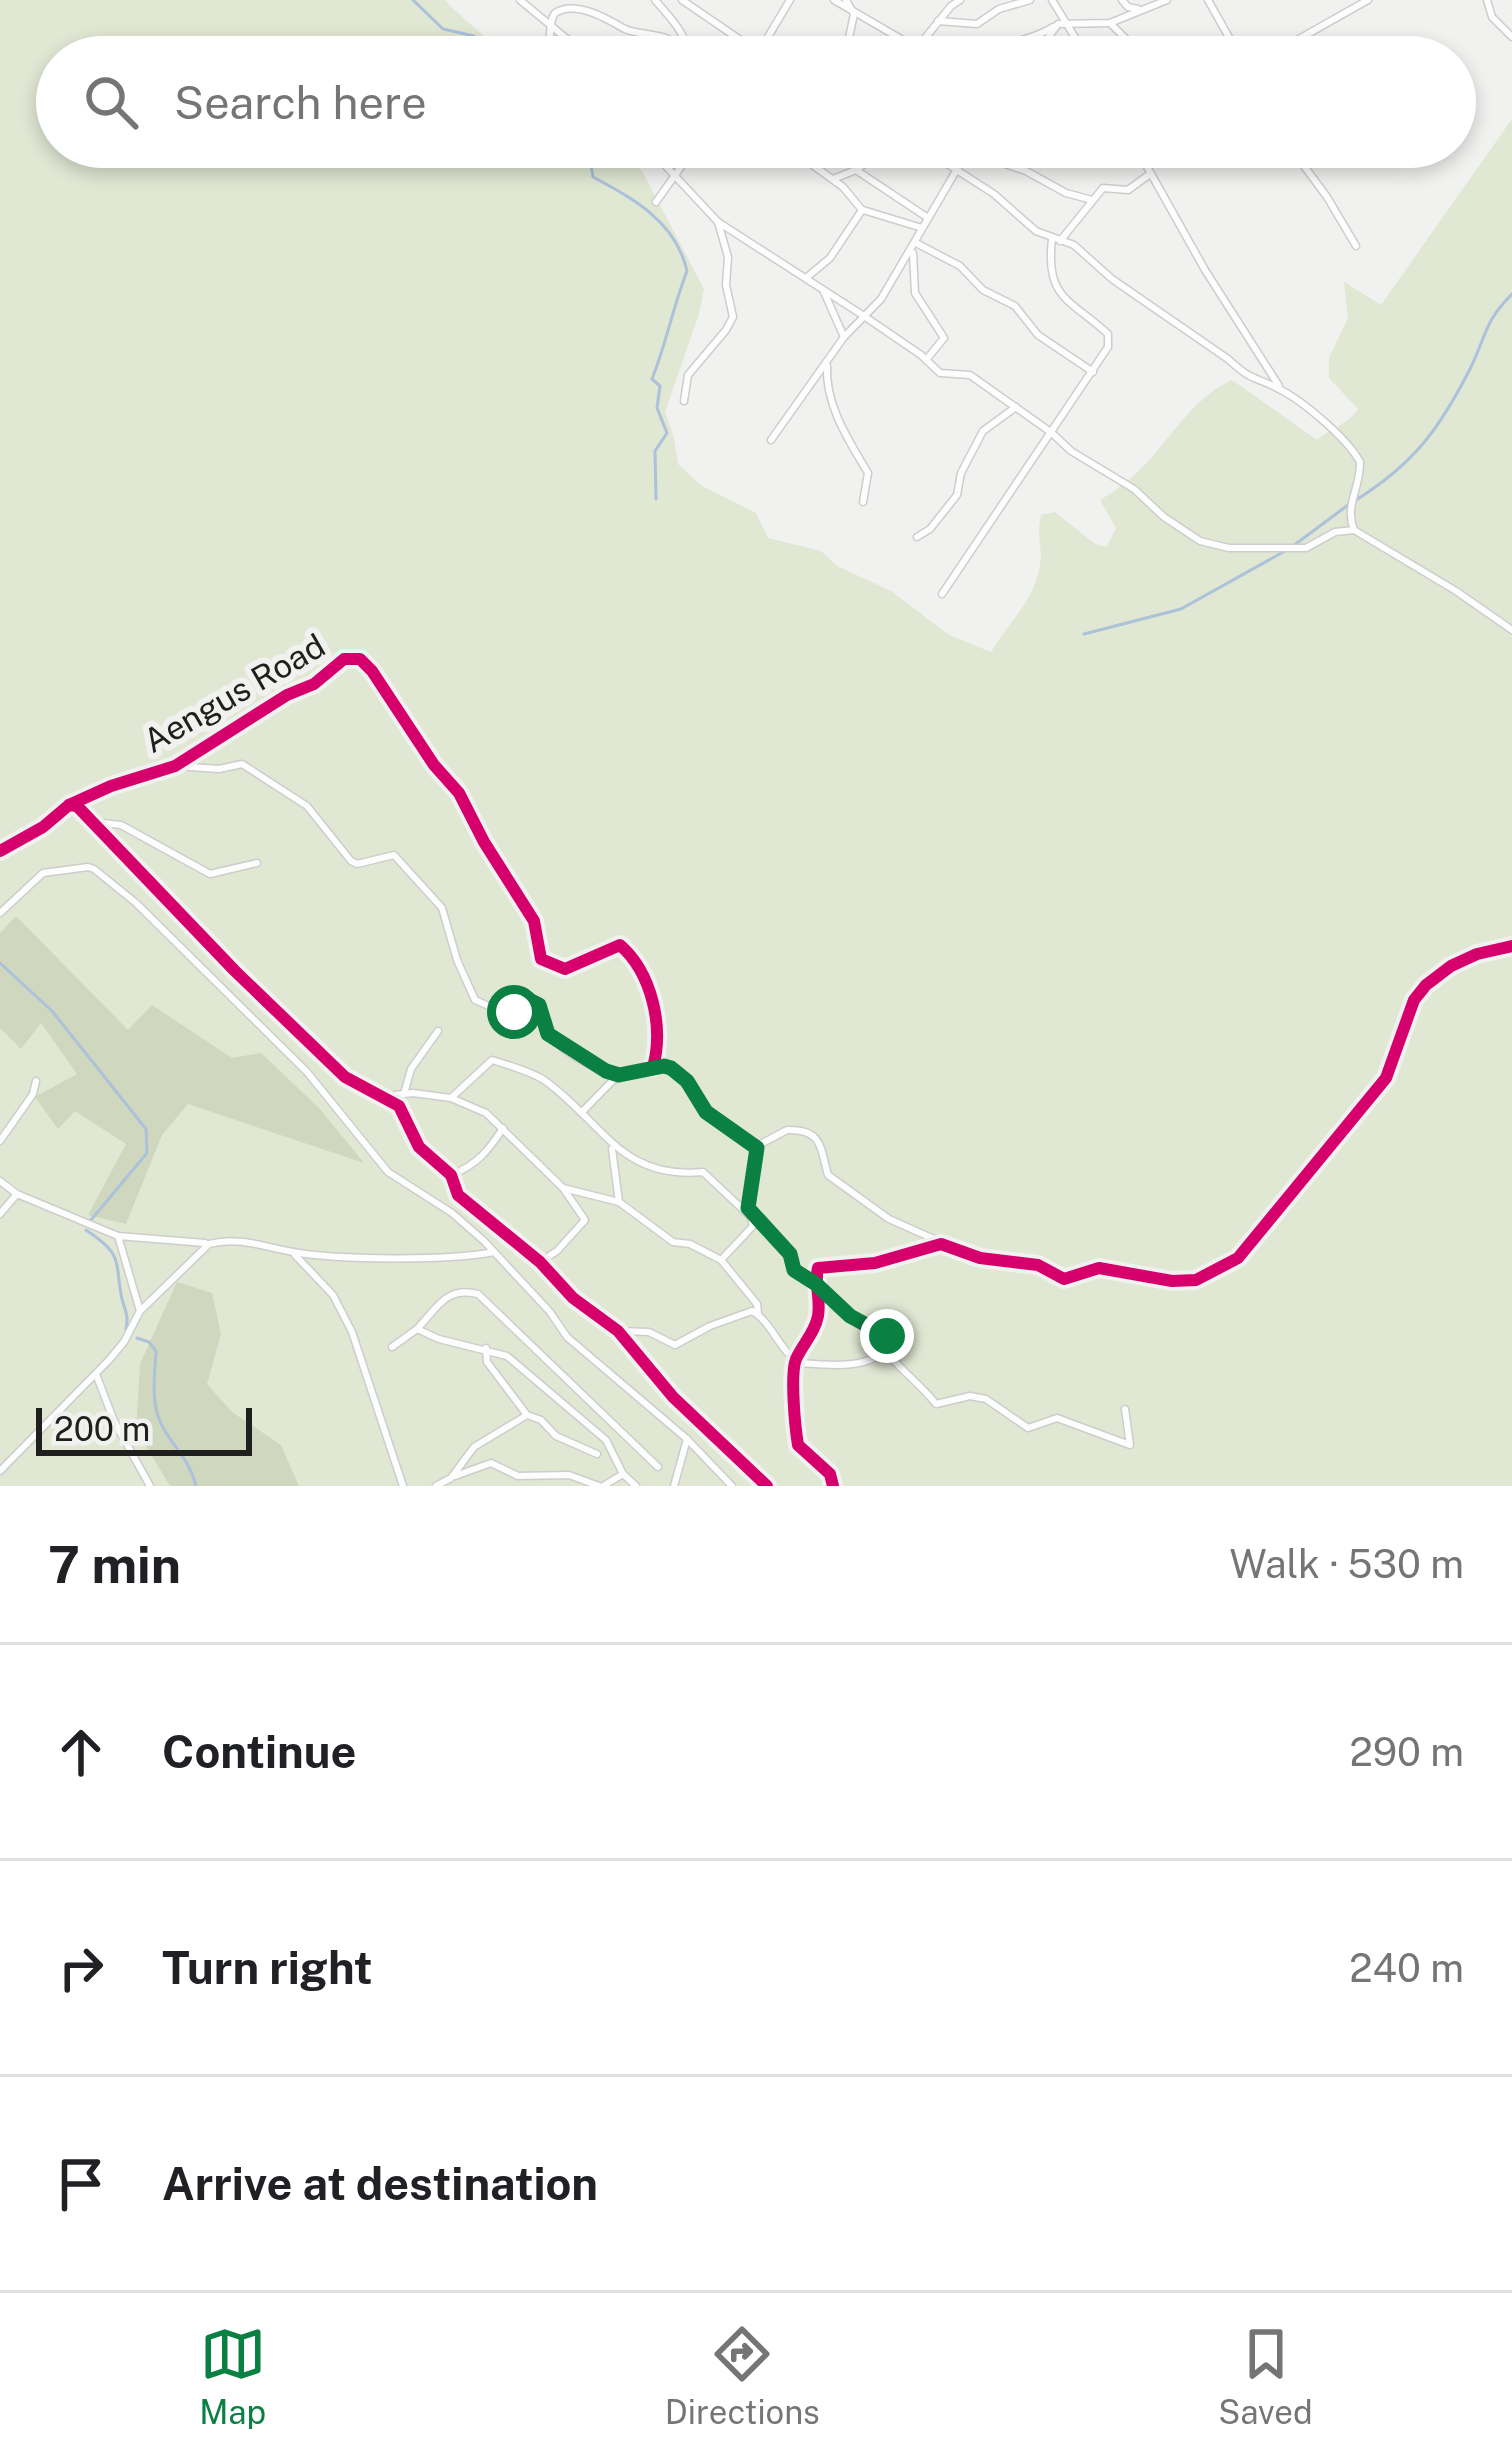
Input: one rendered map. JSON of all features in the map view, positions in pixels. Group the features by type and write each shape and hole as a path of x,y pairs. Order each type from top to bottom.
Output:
{"street":[{"path":"520,0 563,36"},
{"path":"655,0 682,36"},
{"path":"682,0 731,36"},
{"path":"768,36 790,0"},
{"path":"834,0 895,36"},
{"path":"847,0 854,14 849,36"},
{"path":"927,36 960,0"},
{"path":"938,21 976,24 999,9 1030,0"},
{"path":"1052,0 1075,36"},
{"path":"1122,0 1128,7 1144,9"},
{"path":"1039,36 1067,22 1110,22 1167,0"},
{"path":"1208,0 1228,36"},
{"path":"1486,0 1492,17 1512,37"},
{"path":"1304,36 1365,1"},
{"path":"551,36 550,25 562,7 587,6 603,11 628,31 659,36"},
{"path":"1110,22 1123,36"},
{"path":"1050,36 1053,27"},
{"path":"668,168 718,222 864,316 940,374 970,375 1081,458 1134,489 1164,518 1212,544 1306,548 1335,532 1354,530"},
{"path":"656,202 682,168"},
{"path":"817,168 862,210 922,228"},
{"path":"832,179 859,168"},
{"path":"952,168 994,194 1029,227 1073,245 1112,279 1228,359 1244,376 1281,389"},
{"path":"771,440 844,338 881,299 960,168"},
{"path":"1021,168 1066,193 1093,200"},
{"path":"1147,168 1281,389 1356,454 1360,473 1349,519 1354,530 1512,630"},
{"path":"1306,168 1356,246"},
{"path":"856,170 928,218"},
{"path":"942,594 1094,372 1110,340 1064,301 1051,279 1056,240 1103,188 1128,190 1150,174"},
{"path":"806,278 830,258 862,210"},
{"path":"684,401 688,374 733,316 726,285 728,257 718,222"},
{"path":"914,246 960,266 983,290 1015,306 1038,334 1094,372"},
{"path":"914,246 915,292 944,338 926,359"},
{"path":"822,288 844,338"},
{"path":"827,362 829,394 868,473 863,502"},
{"path":"917,537 930,529 957,495 959,478 982,431 1016,407"},
{"name":"Aengus Road","path":"0,851 43,827 69,805 175,766 287,695 314,684 344,659 360,659 434,766 463,799 534,921 541,959 565,969 620,945 633,957 657,1021 653,1067"},
{"path":"175,766 219,769 242,764 307,806 350,861 394,855 442,908 475,1000 514,1012 534,1001 548,1034 559,1044 619,1075"},
{"path":"69,805 77,806 345,1077 399,1106 426,1155 451,1175 458,1195 540,1262 573,1298 618,1331 673,1396 767,1486"},
{"path":"93,822 121,824 210,874 257,863"},
{"path":"0,913 43,873 94,869 136,903 308,1072 388,1172 452,1213 550,1312 566,1337 687,1439 731,1486"},
{"path":"757,1148 788,1130 812,1136 821,1143 825,1167 834,1179 889,1219 980,1258 1038,1265 1064,1279 1099,1268 1172,1281 1196,1280 1238,1258 1385,1078 1414,1000 1426,985 1464,960 1512,946"},
{"path":"404,1094 411,1070 437,1031"},
{"path":"451,1098 477,1070 494,1060 532,1073 582,1112 612,1149 668,1172 703,1172 790,1254 794,1270 850,1316 887,1336 886,1352 936,1404 970,1396 986,1399 1028,1428 1057,1418 1130,1445 1125,1408"},
{"path":"582,1112 619,1075 664,1066 677,1072 706,1112 757,1148"},
{"path":"0,1141 33,1094 36,1081"},
{"path":"382,1096 451,1098 486,1113 562,1188 585,1220 540,1262"},
{"path":"451,1175 487,1153 503,1128"},
{"path":"721,1260 751,1229 748,1204 757,1148"},
{"path":"612,1149 619,1202"},
{"path":"0,1181 17,1194 118,1236 208,1244 265,1243 292,1252 474,1256 494,1252"},
{"path":"562,1188 619,1202 673,1241 721,1260 796,1361 859,1363 886,1352"},
{"path":"0,1214 17,1194"},
{"path":"118,1236 140,1311"},
{"path":"1,1468 96,1374 124,1342 140,1311 208,1244"},
{"path":"833,1486 830,1474 798,1445 796,1398 790,1384 796,1361 816,1326 820,1298 816,1270 875,1263 935,1245 952,1247"},
{"path":"292,1252 333,1295 352,1332 403,1486"},
{"path":"392,1347 417,1328 443,1298 463,1290 478,1294 658,1468"},
{"path":"618,1331 649,1332 675,1345 730,1318 758,1313"},
{"path":"417,1328 439,1339 507,1356 606,1440 623,1474 636,1486"},
{"path":"486,1348 487,1362 527,1414 541,1420 556,1436 597,1454"},
{"path":"96,1374 114,1421 151,1486"},
{"path":"451,1478 474,1447 527,1414"},
{"path":"674,1486 687,1439"},
{"path":"440,1485 491,1462 518,1476 568,1475 601,1486 623,1474"}],"green space":[{"path":"0,0 445,0 484,36 36,36 36,168 639,168 704,289 665,412 678,464 702,486 756,513 768,538 821,551 837,566 891,591 949,635 991,652 1037,578 1041,515 1055,512 1095,544 1107,547 1116,528 1100,500 1138,472 1190,411 1220,386 1232,380 1317,440 1354,414 1358,409 1329,378 1329,358 1348,318 1344,282 1381,305 1512,119 1512,1486 0,1486"},
{"path":"16,916 128,1030 152,1005 232,1058 261,1053 319,1108 364,1163 188,1104 162,1135 126,1224 88,1215 126,1144 75,1111 58,1129 35,1097 77,1074 41,1023 21,1049 0,1028 0,933"},
{"path":"177,1282 212,1293 221,1334 207,1384 232,1412 281,1445 299,1486 170,1486 136,1430 140,1364"}],"waterway":[{"path":"413,0 443,29 474,36"},
{"path":"592,168 593,177 638,203 663,226 687,271 652,379 660,386 657,408 667,433 655,451 656,499"},
{"path":"1356,500 1410,458 1437,426 1491,321 1512,294"},
{"path":"1293,546 1348,505"},
{"path":"1084,634 1181,609 1285,551"},
{"path":"0,963 52,1011 146,1129 147,1153 91,1220"},
{"path":"86,1230 116,1260 126,1329"},
{"path":"137,1338 156,1351 157,1411 196,1486"}],"cycle path":[{"path":"69,805 175,766 287,695 314,684 344,659 360,659 459,793 534,921 541,959 565,969 620,945 631,957 653,1002 657,1035 653,1067"},
{"path":"0,851 43,827 69,805 77,806 235,971 345,1077 399,1106 419,1147 451,1175 458,1195 540,1262 573,1298 618,1331 673,1397 767,1486"},
{"path":"833,1486 830,1474 798,1445 794,1414 794,1366 818,1316 818,1268 875,1263 941,1244 980,1258 1038,1265 1064,1279 1099,1268 1172,1281 1196,1280 1238,1258 1386,1078 1414,1000 1426,985 1477,954 1512,946"}],"route":[{"path":"514,1012 534,1001 548,1034 614,1074 664,1066 677,1072 706,1112 757,1148 748,1208 790,1254 794,1270 850,1316 887,1336"}]}
